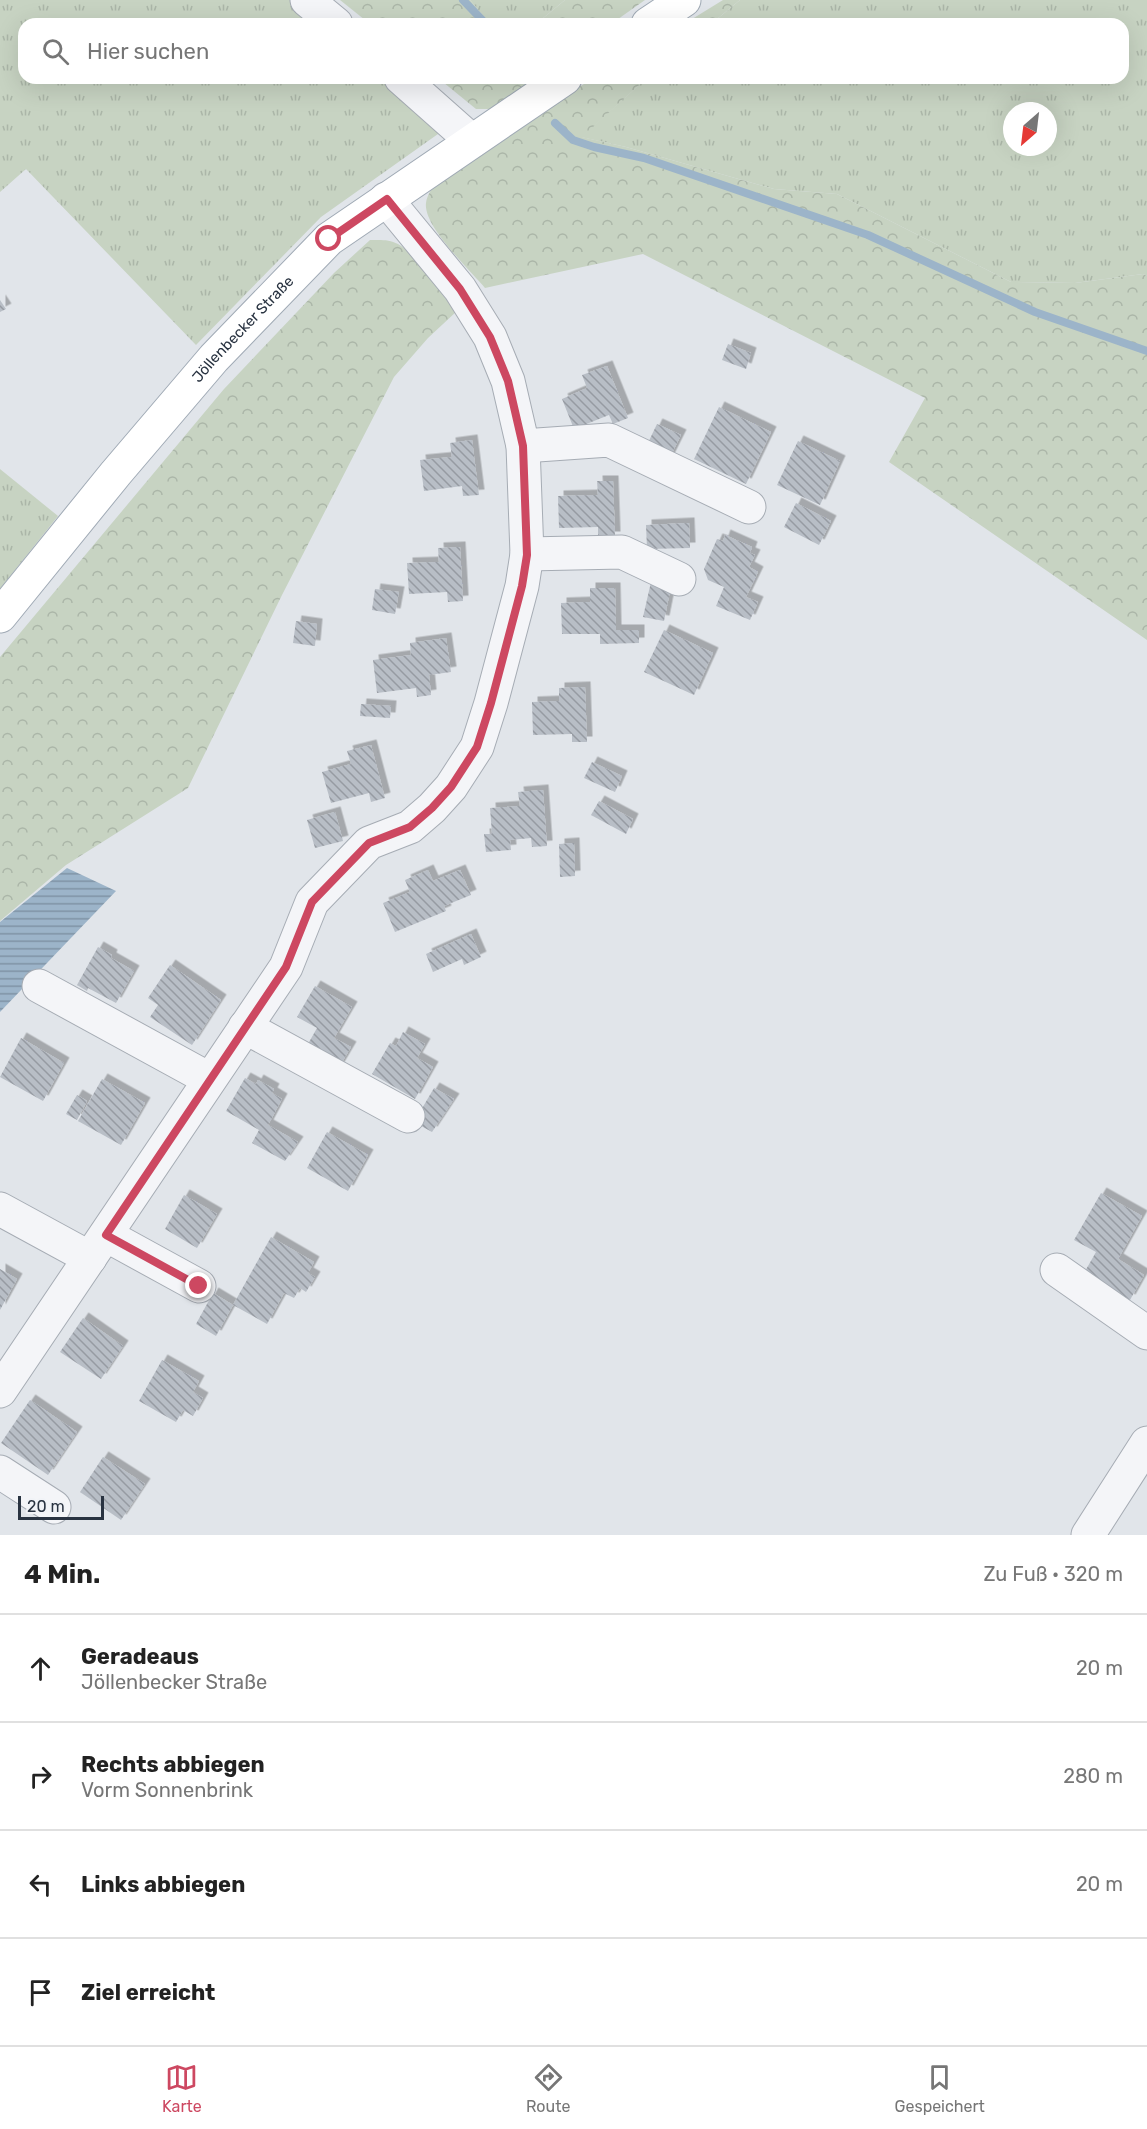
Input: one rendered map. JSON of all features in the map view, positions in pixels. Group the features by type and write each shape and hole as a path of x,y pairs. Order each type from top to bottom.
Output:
{"main road":[{"path":"657,18 684,0"},
{"name":"Jöllenbecker Straße","path":"0,616 116,473 214,358 329,239 556,84"}],"street":[{"path":"307,0 329,18"},
{"path":"408,84 472,141"},
{"path":"0,1391 286,967 312,902 369,843 410,827 432,808 451,787 477,747 522,586 527,555 523,446 508,381 490,337 460,289 387,199"},
{"path":"523,446 609,440 750,507"},
{"path":"527,555 622,552 679,579"},
{"path":"39,986 209,1079"},
{"path":"245,1027 408,1116"},
{"path":"0,1209 199,1286"},
{"path":"1057,1270 1147,1333"},
{"path":"1088,1535 1147,1443"},
{"path":"0,1472 54,1507"}],"green space":[{"path":"0,0 295,0 317,18 18,18 18,84 395,84 436,118 438,134 321,217 196,345 26,169 0,192"},
{"path":"340,0 470,0 485,18 362,18"},
{"path":"470,0 565,0 543,18 485,18"},
{"path":"565,0 645,0 620,18 543,18"},
{"path":"723,0 740,0 718,18 694,18"},
{"path":"740,0 1147,0 1147,276 1143,274 1075,283 1011,282 837,194 774,189 626,147 581,137 640,84 1129,84 1129,18 718,18"},
{"path":"445,84 527,84 492,109 476,109"},
{"path":"584,84 640,84 582,137 626,147 774,189 837,194 1011,282 1075,283 1143,274 1147,276 1147,640 889,462 925,398 643,254 485,288 439,235 427,213 426,203 429,194 437,182 547,106"},
{"path":"370,240 391,241 405,249 421,265 457,311 428,338 394,377 282,595 188,788 66,865 0,921 0,657 224,389 334,273"},
{"path":"0,469 58,516 0,589"}],"water":[{"path":"67,868 116,891 0,1012 0,922"}],"building":[{"path":"0,300 6,309 0,312"},
{"path":"728,344 751,353 746,369 722,360"},
{"path":"607,366 628,418 613,424 609,415 574,429 562,399 587,388 582,375"},
{"path":"719,407 771,432 746,484 694,459"},
{"path":"657,424 681,435 669,459 646,447"},
{"path":"472,440 479,495 463,496 462,486 424,491 420,460 452,457 450,443"},
{"path":"798,441 840,461 820,505 777,485"},
{"path":"597,481 613,481 615,537 598,537 598,527 559,528 558,496 598,495"},
{"path":"796,503 831,521 819,545 784,527"},
{"path":"689,523 690,548 647,549 646,525"},
{"path":"725,535 752,547 750,553 755,555 749,567 758,572 746,597 758,602 750,620 716,606 724,587 708,580 704,569 717,539 723,541"},
{"path":"460,547 463,601 448,602 447,592 409,594 407,563 439,562 438,548"},
{"path":"651,582 671,586 664,621 643,617"},
{"path":"590,588 615,588 616,630 639,630 639,643 600,644 600,634 562,634 561,603 590,602"},
{"path":"375,589 399,592 395,614 372,610"},
{"path":"296,621 317,624 315,646 293,643"},
{"path":"664,630 713,653 694,695 644,672"},
{"path":"446,638 451,672 429,675 431,695 417,697 416,688 377,693 373,660 411,655 410,643"},
{"path":"585,687 587,742 572,742 572,734 533,735 532,702 559,701 559,688"},
{"path":"361,704 391,706 390,718 360,716"},
{"path":"371,745 385,798 371,802 369,793 331,803 322,772 351,764 347,751"},
{"path":"592,762 622,776 615,792 584,778"},
{"path":"543,790 547,846 532,847 531,838 510,840 511,850 486,852 484,834 492,834 490,808 520,806 518,792"},
{"path":"599,801 633,819 626,834 591,815"},
{"path":"335,812 343,841 315,848 307,820"},
{"path":"574,843 575,876 560,877 559,844"},
{"path":"428,870 433,881 460,870 471,895 444,906 446,911 395,932 383,903 410,892 405,880"},
{"path":"471,934 481,957 464,965 462,959 433,972 426,954"},
{"path":"98,947 112,955 111,958 134,971 116,1003 88,988 87,991 77,985"},
{"path":"170,965 221,1000 192,1045 150,1017 158,1005 148,998"},
{"path":"315,986 352,1007 334,1038 351,1047 338,1069 304,1051 317,1028 297,1017"},
{"path":"403,1032 425,1044 417,1058 433,1067 415,1099 372,1074 390,1043 396,1046"},
{"path":"21,1038 64,1063 43,1101 0,1077"},
{"path":"245,1078 256,1084 258,1080 274,1089 272,1093 282,1099 268,1125 298,1142 285,1161 252,1143 259,1130 226,1111"},
{"path":"102,1079 145,1103 121,1145 78,1121"},
{"path":"434,1088 454,1099 432,1132 414,1122"},
{"path":"77,1095 87,1101 77,1120 66,1114"},
{"path":"327,1132 368,1155 348,1191 307,1168"},
{"path":"1101,1193 1142,1216 1118,1259 1144,1275 1130,1300 1084,1273 1096,1252 1074,1240"},
{"path":"184,1195 217,1214 197,1248 165,1229"},
{"path":"271,1237 314,1262 308,1273 315,1277 306,1292 300,1288 294,1298 284,1293 267,1324 233,1305"},
{"path":"0,1269 17,1279 0,1310"},
{"path":"213,1293 233,1305 216,1336 196,1324"},
{"path":"83,1318 123,1346 101,1379 60,1352"},
{"path":"162,1360 199,1381 193,1392 203,1398 193,1416 183,1410 176,1422 139,1401"},
{"path":"30,1400 77,1432 48,1475 1,1443"},
{"path":"103,1457 145,1484 121,1520 80,1492"}],"waterway":[{"path":"463,0 480,18"},
{"path":"555,123 573,140 644,158 868,235 1035,312 1147,351"}],"route":[{"path":"199,1286 106,1235 286,967 312,902 369,843 410,827 432,808 451,787 477,747 522,586 527,555 523,446 508,381 490,337 460,289 387,199 329,239"}]}
